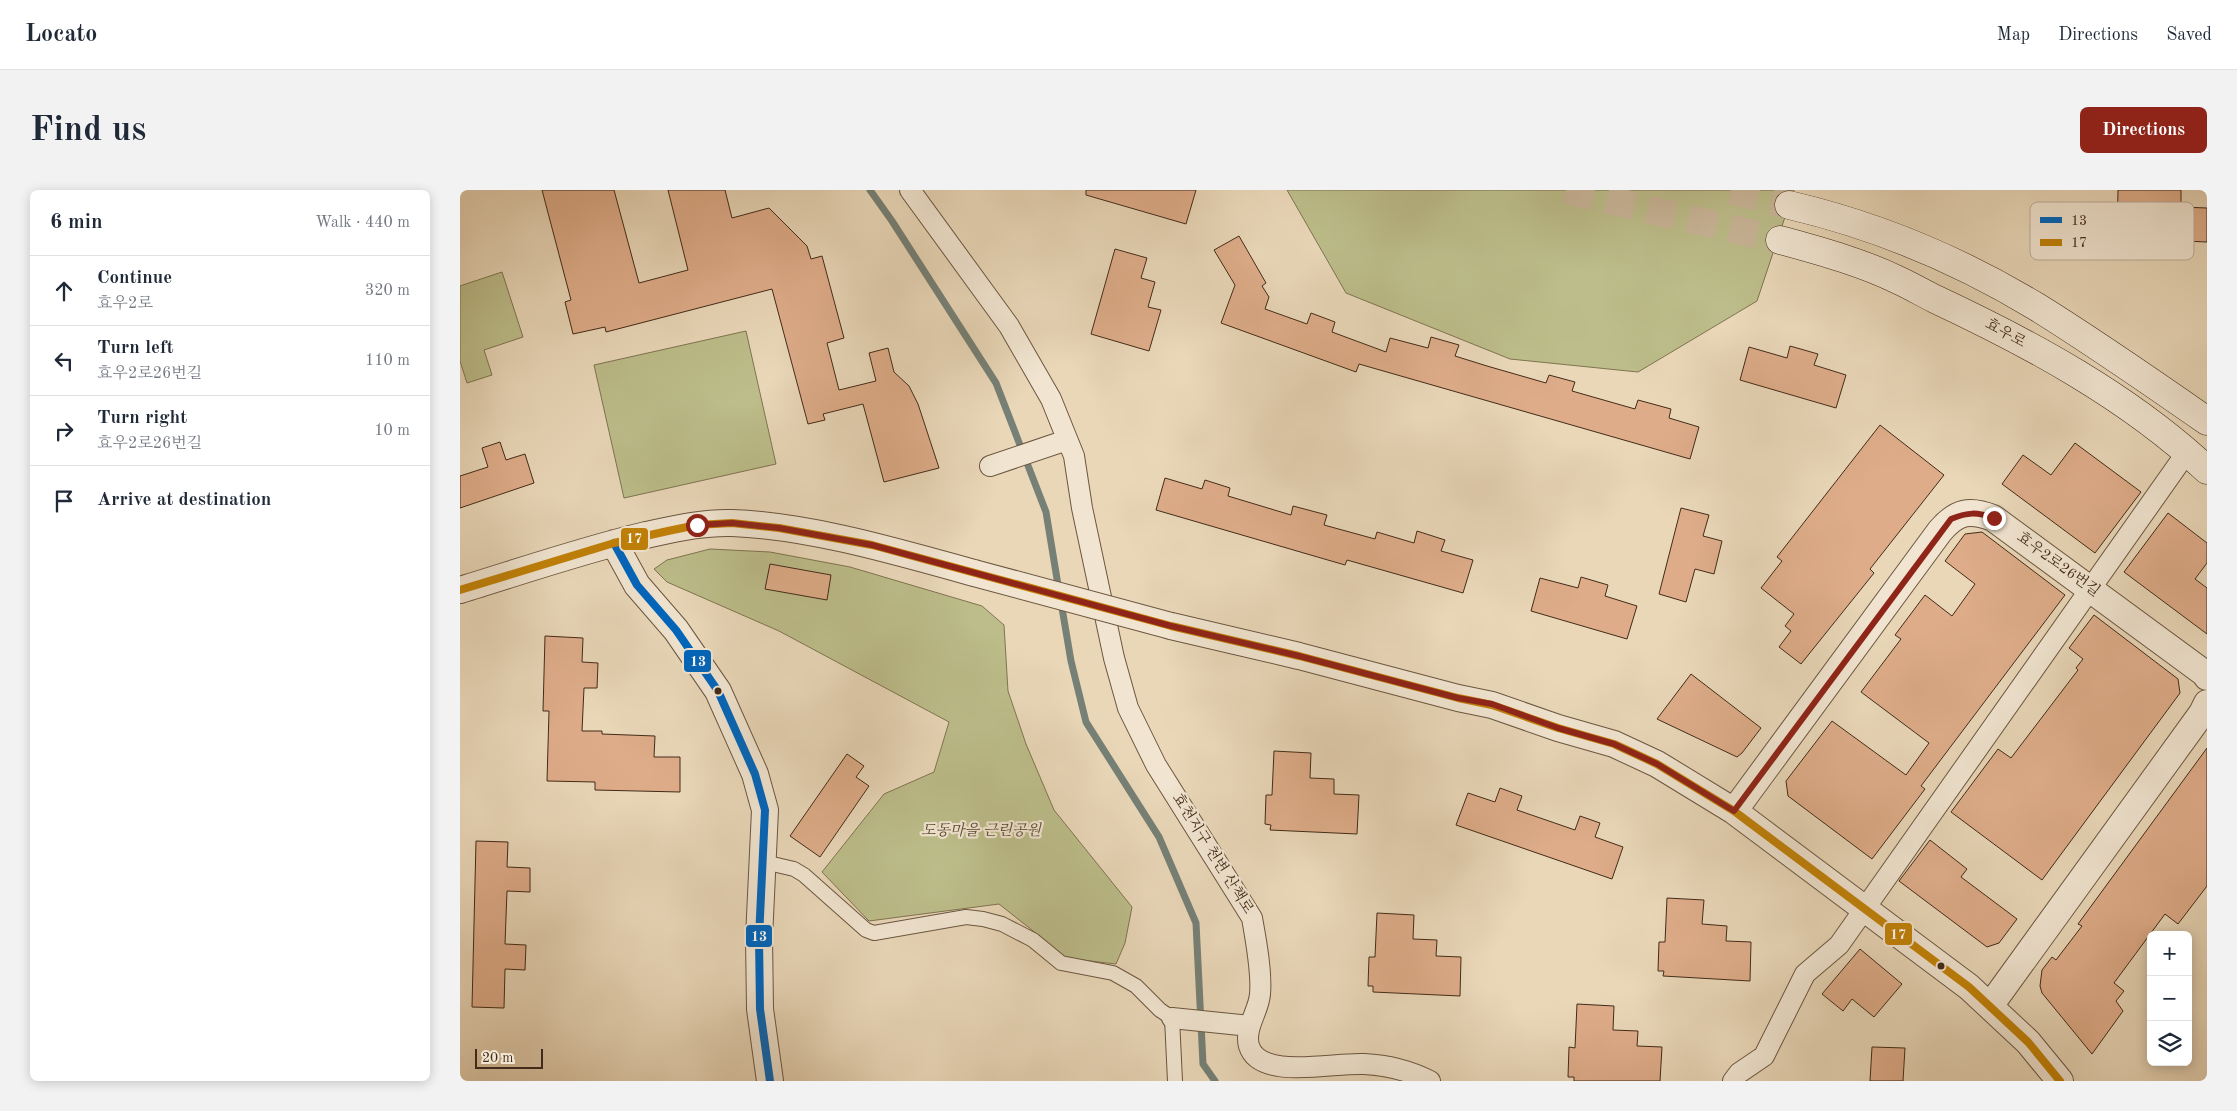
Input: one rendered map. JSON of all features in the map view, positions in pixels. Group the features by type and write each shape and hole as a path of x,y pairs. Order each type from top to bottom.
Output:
{"main road":[{"path":"1789,205 1838,216 1868,227 1973,274 2036,307 2207,421"},
{"name":"효우로","path":"1780,240 1860,265 1898,280 1974,316 2063,366 2121,403 2197,461"}],"street":[{"name":"효천지구 천변 산책로","path":"910,190 1009,326 1050,399 1059,442 1074,456 1082,508 1114,658 1128,708 1156,765 1252,918 1256,938 1260,995 1248,1032 1248,1045 1254,1056 1265,1065 1281,1070 1363,1064 1397,1069 1430,1081"},
{"path":"995,464 1059,442"},
{"path":"1733,1081 1739,1074 1764,1056 1805,974 1839,945 1863,908 2090,588 2197,461"},
{"name":"효우2로26번길","path":"1734,811 1951,519 1967,512 1979,512 1994,518 2204,673 2207,678"},
{"path":"460,590 614,543 697,525 732,523 779,528 872,545 1171,626 1299,656 1458,698 1492,704 1558,728 1614,744 1657,764 1734,811 1962,982 2028,1042 2060,1081"},
{"path":"614,543 637,585 676,630 718,691 755,774 765,810 759,938 760,1010 770,1081"},
{"path":"1990,1006 2202,713 2207,703"},
{"path":"1179,1019 1250,1026"}],"lane":[{"path":"764,862 794,869 804,875 866,930 874,934 949,919 966,917 982,919 1002,924 1032,940 1053,959 1061,963 1113,974 1136,986 1160,1010 1179,1019 1175,1081"}],"green space":[{"path":"1287,190 1794,190 1757,301 1638,372 1510,359 1346,293"},
{"path":"502,272 523,337 484,350 492,375 467,383 460,361 460,286"},
{"path":"746,331 776,464 624,498 594,365"},
{"name":"도동마을 근린공원","path":"710,549 770,552 850,567 982,606 1004,625 1008,691 1026,744 1054,810 1132,907 1125,943 1116,964 1057,957 1042,938 999,904 869,921 822,872 884,794 934,772 949,722 779,631 667,582 654,569 667,560"}],"building":[{"path":"542,190 614,190 639,283 688,270 668,190 725,190 732,218 769,208 807,246 811,259 822,256 844,338 827,343 839,390 876,381 869,353 888,348 894,372 909,386 918,404 939,468 884,482 863,404 823,414 825,420 808,424 772,289 606,332 605,327 573,334 565,302 571,300"},
{"path":"1086,190 1196,190 1186,224 1086,195"},
{"path":"2118,190 2181,190 2181,202 2118,202"},
{"path":"2194,208 2207,208 2207,242 2194,241"},
{"path":"1239,236 1266,283 1262,286 1269,297 1265,309 1307,324 1311,313 1335,322 1332,332 1386,352 1390,338 1428,348 1431,337 1459,345 1455,356 1487,366 1546,383 1549,375 1575,382 1572,391 1635,409 1638,400 1671,409 1669,418 1699,427 1690,459 1359,364 1356,372 1221,323 1235,285 1214,250"},
{"path":"1115,249 1147,258 1141,278 1155,282 1148,307 1161,310 1149,351 1091,334"},
{"path":"1790,346 1818,354 1814,365 1846,375 1836,408 1740,380 1749,347 1787,358"},
{"path":"1880,425 1944,475 1870,569 1874,573 1801,664 1779,647 1791,631 1785,626 1794,614 1761,588 1782,561 1777,557"},
{"path":"500,442 506,460 525,454 534,483 460,508 460,476 488,467 482,448"},
{"path":"2075,443 2141,492 2095,553 2002,484 2023,455 2051,475"},
{"path":"1165,478 1202,489 1205,480 1230,488 1228,496 1291,515 1293,506 1327,515 1324,525 1375,539 1377,532 1414,543 1417,531 1445,540 1441,551 1473,560 1463,593 1347,560 1345,565 1156,510"},
{"path":"1681,508 1709,515 1703,536 1722,541 1714,574 1695,569 1686,602 1659,594"},
{"path":"2168,513 2207,543 2207,563 2195,579 2207,588 2207,634 2124,572"},
{"path":"1982,532 2065,595 1921,786 1925,789 1872,859 1788,796 1786,781 1832,721 1906,775 1929,743 1861,692 1901,639 1895,635 1925,595 1952,616 1975,584 1945,561 1965,534"},
{"path":"770,564 831,575 827,600 765,589"},
{"path":"1581,577 1608,585 1605,596 1637,606 1627,639 1531,611 1540,578 1578,588"},
{"path":"2094,615 2178,679 2180,693 2042,880 1951,812 1998,749 2011,758 2078,670 2076,668 2083,659 2069,648"},
{"path":"545,636 583,638 582,662 598,663 597,688 584,688 582,731 602,731 602,734 655,736 654,757 680,757 680,792 595,790 595,782 547,781 549,711 543,711"},
{"path":"1691,674 1761,728 1737,757 1657,719"},
{"path":"2207,748 2207,886 2178,924 2165,914 2152,931 2147,931 2147,938 2114,983 2124,991 2116,1001 2123,1011 2092,1054 2042,993 2040,986 2042,970 2052,957 2056,960 2082,926 2078,924"},
{"path":"1274,751 1311,753 1310,778 1334,779 1334,794 1359,795 1357,834 1270,830 1271,825 1265,824 1266,795 1272,795"},
{"path":"847,754 864,766 856,777 869,786 820,857 790,836"},
{"path":"1500,788 1522,796 1517,810 1575,830 1580,816 1600,823 1595,837 1623,847 1612,879 1456,825 1468,793 1495,802"},
{"path":"1930,840 1967,869 1961,877 2017,919 1999,943 1987,947 1899,881"},
{"path":"476,841 508,842 507,867 530,868 530,892 507,891 505,944 526,945 525,970 505,969 504,1008 472,1007"},
{"path":"1667,898 1704,900 1702,924 1727,926 1726,941 1751,942 1750,981 1663,976 1664,971 1658,971 1659,942 1665,942"},
{"path":"1377,913 1414,915 1413,939 1437,940 1436,956 1461,957 1460,996 1373,992 1373,986 1368,986 1369,957 1375,957"},
{"path":"1860,949 1902,984 1874,1017 1852,999 1843,1011 1822,994"},
{"path":"1577,1004 1614,1006 1613,1030 1638,1031 1637,1046 1662,1047 1660,1081 1574,1081 1574,1077 1568,1077 1569,1047 1575,1048"},
{"path":"1872,1047 1905,1048 1903,1081 1870,1081"}],"waterway":[{"path":"870,190 996,383 1046,512 1059,591"},
{"path":"1061,602 1071,661 1086,722 1159,837 1196,923 1203,1064 1215,1081"}],"tunnel":[{"path":"1566,190 1780,240"},
{"path":"1731,190 1789,205"}],"transit line":[{"name":"17","path":"460,590 614,543 697,525 732,523 779,528 872,545 1171,626 1492,705 1558,728 1614,744 1657,764 1734,811 1969,987 2028,1042 2060,1081"},
{"name":"13","path":"614,543 637,585 676,630 718,691 755,774 765,810 759,938 760,1009 770,1081"}],"route":[{"path":"697,525 732,523 779,528 872,545 1171,626 1299,656 1458,698 1492,704 1558,728 1614,744 1657,764 1734,811 1940,530 1951,519 1967,512 1979,512 1994,518"}]}
